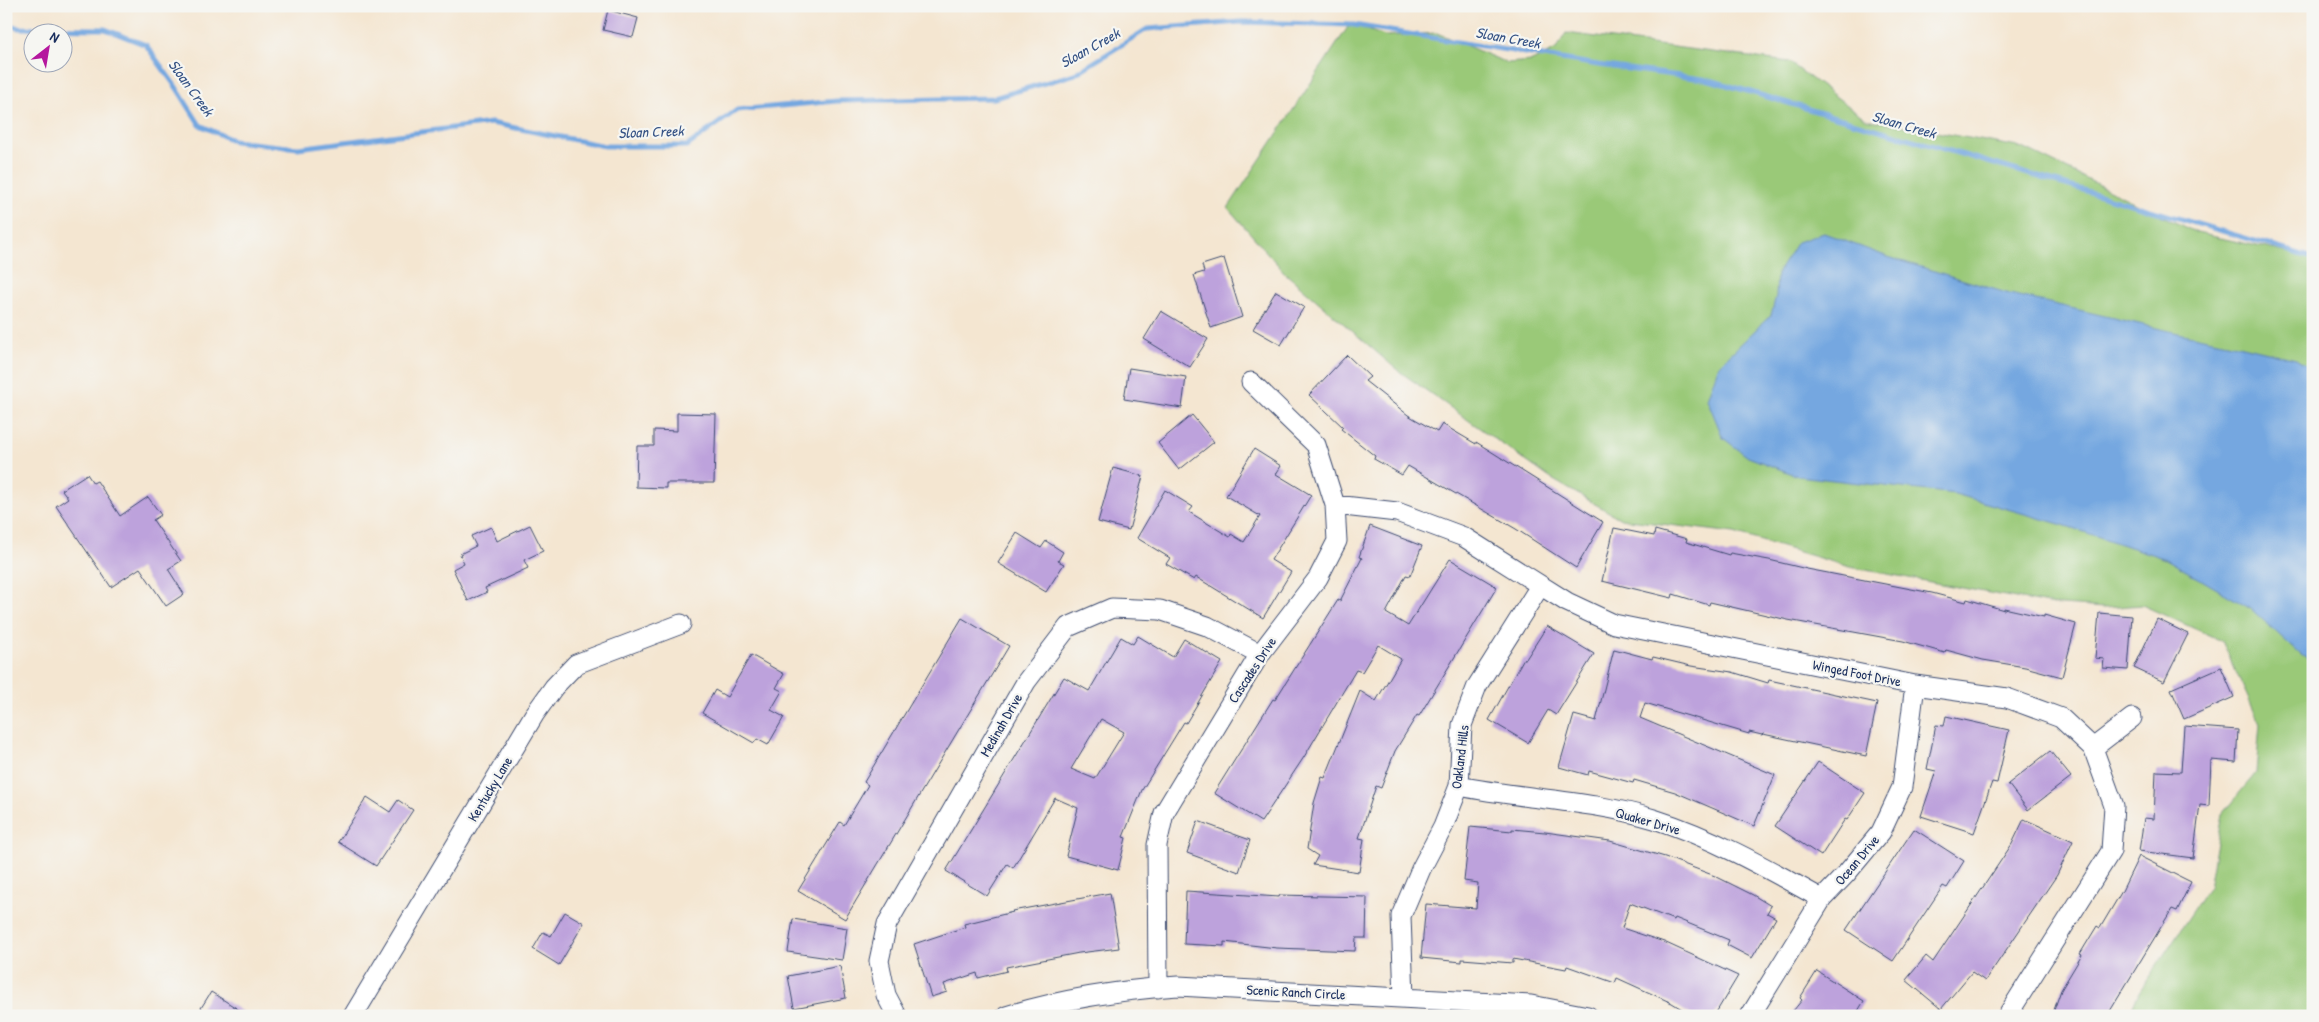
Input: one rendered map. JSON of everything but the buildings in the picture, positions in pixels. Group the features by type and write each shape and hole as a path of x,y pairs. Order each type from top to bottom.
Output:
{"street":[{"name":"Cascades Drive","path":"1158,988 1157,845 1164,813 1260,654 1318,578 1337,541 1335,505 1316,445 1251,382"},
{"name":"Winged Foot Drive","path":"1335,505 1397,512 1464,537 1566,602 1614,624 1915,685 2007,698 2061,718 2093,748 2114,806 2111,851 2007,1016"},
{"name":"Oakland Hills","path":"1404,998 1401,916 1421,869 1443,827 1459,786 1462,725 1477,686 1540,586"},
{"name":"Medinah Drive","path":"897,1016 886,995 879,961 887,924 1026,682 1068,627 1112,608 1160,610 1207,626 1260,654"},
{"name":"Kentucky Lane","path":"353,1016 534,715 554,687 576,664 681,624"},
{"name":"Ocean Drive","path":"1750,1016 1822,899 1881,832 1902,788 1915,685"},
{"path":"2093,748 2132,718"},
{"name":"Quaker Drive","path":"1459,786 1490,793 1568,801 1653,819 1734,850 1822,899"},
{"name":"Scenic Ranch Circle","path":"1006,1016 1045,1011 1110,992 1196,986 1531,1005 1588,1016"}],"green space":[{"path":"1350,24 1385,36 1437,33 1507,63 1532,61 1556,49 1566,33 1789,62 1866,119 2023,148 2197,233 2313,258 2313,1016 2129,1016 2139,992 2209,887 2222,814 2256,773 2260,724 2222,641 2142,605 2105,608 2048,604 1850,567 1734,533 1621,519 1550,478 1396,369 1285,273 1228,208"}],"water":[{"path":"1824,233 1888,257 2010,294 2296,359 2313,370 2313,663 2301,655 2251,609 2166,559 2063,525 1955,494 1798,476 1748,457 1723,438 1707,399 1719,365 1771,315 1776,296 1777,274 1797,242"}],"waterway":[{"name":"Sloan Creek","path":"6,24 19,28 105,29 146,45 200,125 234,141 298,148 491,123 605,146 687,146 737,110 837,101 994,98 1075,74 1147,29 1242,22 1354,25 1598,65 1710,80 2313,258"}]}
